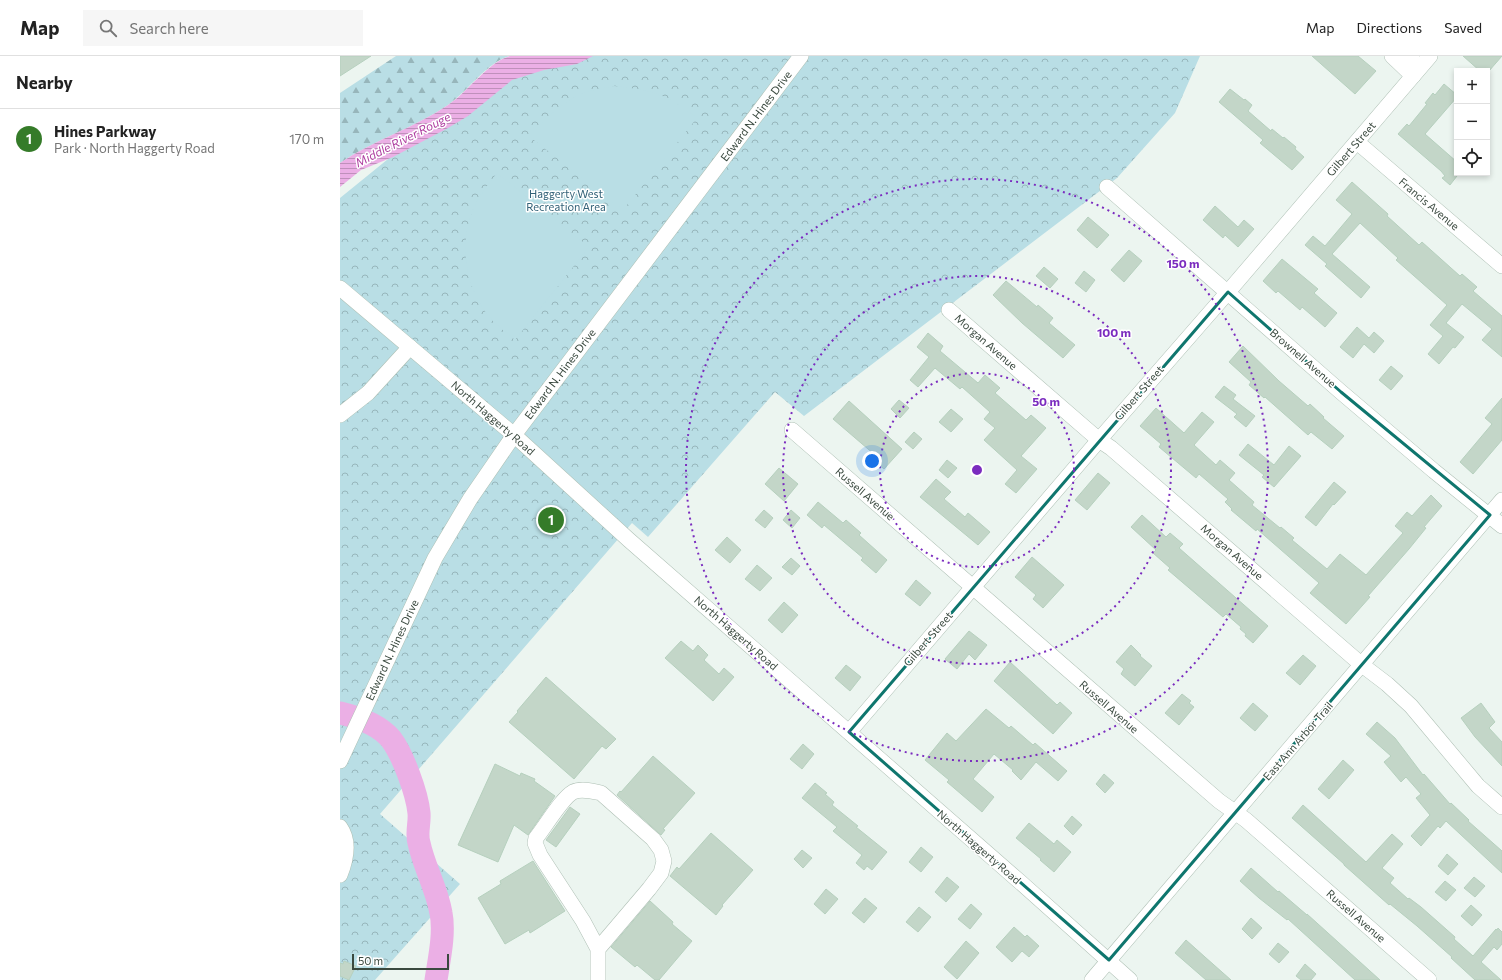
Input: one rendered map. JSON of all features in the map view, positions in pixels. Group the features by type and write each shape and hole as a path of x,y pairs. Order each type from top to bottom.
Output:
{"street":[{"name":"Edward N. Hines Drive","path":"341,759 435,558 470,499 514,435 801,56"},
{"path":"1392,56 1417,71"},
{"path":"1408,56 1417,71"},
{"name":"Gilbert Street","path":"849,732 1430,56"},
{"name":"Francis Avenue","path":"1357,142 1502,266"},
{"name":"Brownell Avenue","path":"1107,187 1353,402 1502,526"},
{"name":"North Haggerty Road","path":"340,288 514,435 629,540 1130,980"},
{"name":"Morgan Avenue","path":"949,310 1362,665 1387,684 1411,706 1478,786 1502,807"},
{"path":"340,415 368,393 410,347"},
{"name":"Russell Avenue","path":"792,430 972,588 1219,801 1255,827 1429,980"},
{"name":"East Ann Arbor Trail","path":"1092,980 1502,500"},
{"path":"598,949 649,889 661,873 664,862 661,850 653,839 600,793 590,790 574,791 566,797 536,838 535,843 540,855 583,921 598,949 598,980"},
{"path":"340,827 344,832 346,847 345,864 340,875"}],"highlighted area":[{"path":"1228,292 1341,392 1490,515 1109,960 849,732"}],"green space":[{"path":"396,56 510,56 502,59 486,70 448,105 422,121 366,147 340,163 340,93"},
{"name":"Haggerty West Recreation Area","path":"515,56 1200,56 1175,113 1117,178 804,416 775,392 648,537 632,523 380,814 460,884 375,980 340,980 340,198"},
{"path":"614,86 639,89 658,94 677,103 697,118 623,210 530,137 556,110 580,94"},
{"path":"497,173 589,247 515,340 496,324 486,313 478,300 468,272 466,257 468,227 472,212 480,196"}],"water":[{"path":"510,56 593,56 577,64 544,70 512,80 468,116 393,157 361,170 340,187 340,163 366,147 422,121 448,105 494,64"}],"building":[{"path":"340,56 371,56 340,76"},
{"path":"1312,56 1358,56 1376,71 1355,94"},
{"path":"1463,56 1502,56 1490,70 1490,68 1477,68"},
{"path":"1444,84 1454,92 1454,100 1425,134 1454,159 1454,176 1457,176 1450,185 1442,178 1445,176 1441,171 1398,134 1407,124 1409,126 1427,104 1425,103 1433,93 1435,95"},
{"path":"1230,89 1252,105 1248,111 1271,131 1272,129 1283,138 1284,137 1296,147 1295,149 1304,157 1292,170 1260,143 1263,140 1219,102"},
{"path":"1352,182 1388,214 1387,216 1419,245 1422,242 1460,276 1462,274 1477,287 1473,291 1502,316 1502,357 1482,340 1492,329 1462,304 1446,323 1464,337 1455,348 1453,347 1439,364 1428,354 1443,336 1430,325 1447,305 1396,260 1398,258 1360,223 1332,254 1370,287 1361,298 1325,266 1327,264 1305,245 1313,236 1325,246 1352,214 1336,200"},
{"path":"1215,206 1238,227 1244,220 1254,229 1238,247 1225,235 1223,238 1203,220"},
{"path":"1088,217 1109,235 1097,248 1077,230"},
{"path":"1129,250 1142,261 1124,282 1111,270"},
{"path":"1282,259 1318,289 1314,293 1337,313 1325,327 1302,307 1300,310 1278,291 1276,293 1263,281"},
{"path":"1044,267 1058,279 1050,288 1036,276"},
{"path":"1084,271 1095,280 1086,292 1075,283"},
{"path":"1006,281 1037,307 1038,305 1053,318 1049,323 1075,345 1063,358 1022,323 993,295"},
{"path":"1357,327 1369,338 1374,332 1384,341 1374,353 1364,344 1353,358 1340,347"},
{"path":"928,333 943,346 940,351 978,383 985,375 1000,388 995,393 1026,420 1031,415 1046,428 1021,456 1037,469 1016,493 1005,484 1017,470 984,440 995,428 984,419 990,412 962,387 960,389 935,368 918,387 910,380 929,357 917,347"},
{"path":"1243,346 1279,381 1308,406 1310,404 1324,417 1323,418 1344,436 1332,449 1311,432 1308,435 1265,397 1264,398 1249,385 1251,382 1229,362"},
{"path":"1391,366 1403,376 1391,390 1379,380"},
{"path":"1224,386 1236,395 1233,399 1255,416 1246,427 1234,417 1237,414 1215,397"},
{"path":"1502,398 1502,440 1473,474 1460,462 1492,424 1485,418"},
{"path":"899,400 909,408 900,418 891,409"},
{"path":"849,401 902,449 884,469 872,459 875,455 833,419"},
{"path":"1156,408 1184,433 1202,412 1214,422 1194,445 1216,465 1220,460 1235,473 1229,480 1254,502 1252,505 1294,538 1292,540 1327,569 1340,554 1366,575 1403,533 1395,526 1407,512 1412,516 1431,495 1442,506 1424,527 1426,528 1409,549 1368,596 1370,597 1346,624 1310,593 1319,583 1257,529 1256,531 1231,510 1232,509 1225,502 1228,499 1199,474 1196,478 1159,447 1161,444 1140,426"},
{"path":"951,409 963,419 951,432 939,422"},
{"path":"914,432 922,439 913,449 905,442"},
{"path":"1248,444 1274,465 1289,446 1301,456 1274,487 1262,477 1264,475 1239,455"},
{"path":"947,460 957,468 948,478 939,470"},
{"path":"779,468 798,484 784,501 765,484"},
{"path":"1098,473 1110,483 1087,510 1075,500"},
{"path":"936,479 951,492 944,499 965,517 968,513 990,532 978,545 920,497"},
{"path":"1334,482 1346,492 1334,505 1333,504 1316,526 1305,517"},
{"path":"818,502 843,523 846,520 861,533 859,535 887,560 876,573 861,560 863,558 824,525 822,528 807,515"},
{"path":"764,510 773,518 765,528 755,520"},
{"path":"791,510 800,518 792,528 783,520"},
{"path":"1142,515 1166,537 1170,533 1183,544 1179,548 1268,626 1253,643 1245,636 1246,634 1240,629 1241,627 1226,614 1223,617 1168,570 1170,568 1153,553 1156,550 1131,527"},
{"path":"727,537 741,550 730,563 715,550"},
{"path":"1032,557 1064,585 1043,608 1033,599 1036,595 1015,577"},
{"path":"791,558 800,566 792,575 782,567"},
{"path":"757,565 772,578 760,591 745,579"},
{"path":"916,580 931,593 920,606 905,594"},
{"path":"784,602 798,615 782,633 768,620"},
{"path":"969,631 987,645 975,660 969,654 957,669 945,659"},
{"path":"681,641 693,651 698,645 708,655 704,660 719,674 724,668 734,677 713,701 665,658"},
{"path":"1131,645 1141,655 1140,656 1152,666 1135,686 1121,674 1124,669 1116,662"},
{"path":"1303,655 1316,666 1300,685 1286,673"},
{"path":"1010,662 1057,705 1060,702 1072,713 1053,734 994,681"},
{"path":"846,665 861,677 850,691 835,678"},
{"path":"546,677 616,739 606,749 602,746 574,779 509,722"},
{"path":"1182,694 1191,701 1189,703 1194,707 1179,725 1165,713"},
{"path":"1253,703 1268,716 1255,731 1240,718"},
{"path":"1481,703 1495,722 1489,728 1502,742 1502,766 1475,737 1461,718"},
{"path":"986,709 1009,728 1011,726 1033,745 1035,743 1067,771 1058,781 1036,762 1021,780 1012,771 1013,770 994,754 973,779 994,797 982,812 947,782 949,780 925,760 947,733 956,741"},
{"path":"1377,722 1395,738 1423,775 1424,774 1450,804 1451,803 1469,820 1468,821 1502,851 1502,873 1446,821 1440,828 1438,826 1421,846 1411,836 1430,815 1416,798 1421,794 1406,777 1401,782 1384,762 1391,756 1366,734"},
{"path":"803,744 814,754 802,769 790,759"},
{"path":"653,756 695,793 663,829 665,830 661,835 617,795"},
{"path":"1343,760 1354,770 1329,799 1318,789"},
{"path":"495,764 520,776 521,773 535,779 534,781 555,796 528,835 514,825 498,862 458,845"},
{"path":"1104,774 1114,783 1105,793 1096,784"},
{"path":"815,783 827,793 825,794 834,802 832,805 887,852 872,870 867,866 864,870 856,863 862,855 833,831 837,827 802,798"},
{"path":"1303,805 1366,862 1392,834 1403,844 1382,868 1394,878 1390,883 1408,899 1409,898 1421,907 1455,937 1454,939 1473,956 1498,928 1502,932 1502,944 1497,950 1494,947 1481,962 1501,980 1475,980 1417,926 1390,904 1389,905 1292,818"},
{"path":"570,807 580,814 556,847 546,840"},
{"path":"1072,816 1082,825 1073,835 1064,826"},
{"path":"1029,823 1054,844 1057,840 1071,852 1054,872 1016,838"},
{"path":"711,833 753,870 722,905 723,906 716,915 670,876 677,867 679,869"},
{"path":"921,847 933,857 921,872 909,862"},
{"path":"802,850 812,858 803,868 794,859"},
{"path":"1447,854 1458,864 1448,875 1438,866"},
{"path":"533,861 565,911 530,933 529,930 505,944 478,898 501,884 500,881"},
{"path":"1251,868 1278,892 1279,891 1307,914 1380,980 1355,980 1288,919 1287,920 1259,898 1240,881"},
{"path":"947,877 959,887 946,902 935,892"},
{"path":"1474,877 1485,886 1475,897 1464,888"},
{"path":"1445,881 1456,890 1446,901 1435,892"},
{"path":"826,889 838,899 825,914 814,904"},
{"path":"865,898 877,908 864,923 852,913"},
{"path":"650,901 673,922 672,924 692,941 659,980 655,980 637,965 635,967 611,947"},
{"path":"971,904 982,914 970,929 958,919"},
{"path":"1471,905 1482,915 1472,926 1461,916"},
{"path":"919,907 931,917 918,932 906,922"},
{"path":"1251,918 1262,928 1252,939 1242,929"},
{"path":"1014,927 1025,937 1027,935 1039,946 1029,957 1022,951 1012,962 996,947"},
{"path":"1186,940 1231,980 1206,980 1175,953"},
{"path":"966,941 979,953 957,979 944,967"},
{"path":"1278,943 1289,952 1279,963 1269,954"},
{"path":"344,961 356,966 349,980 340,976 340,963 343,964"},
{"path":"1305,964 1316,974 1311,980 1301,980 1296,976"}],"waterway":[{"name":"Middle River Rouge","path":"340,713 367,722 386,734 396,746 409,774 418,805 419,843 437,895 441,913 441,946 436,980"}],"place":[{"name":"Hines Parkway","path":"551,520"}]}
